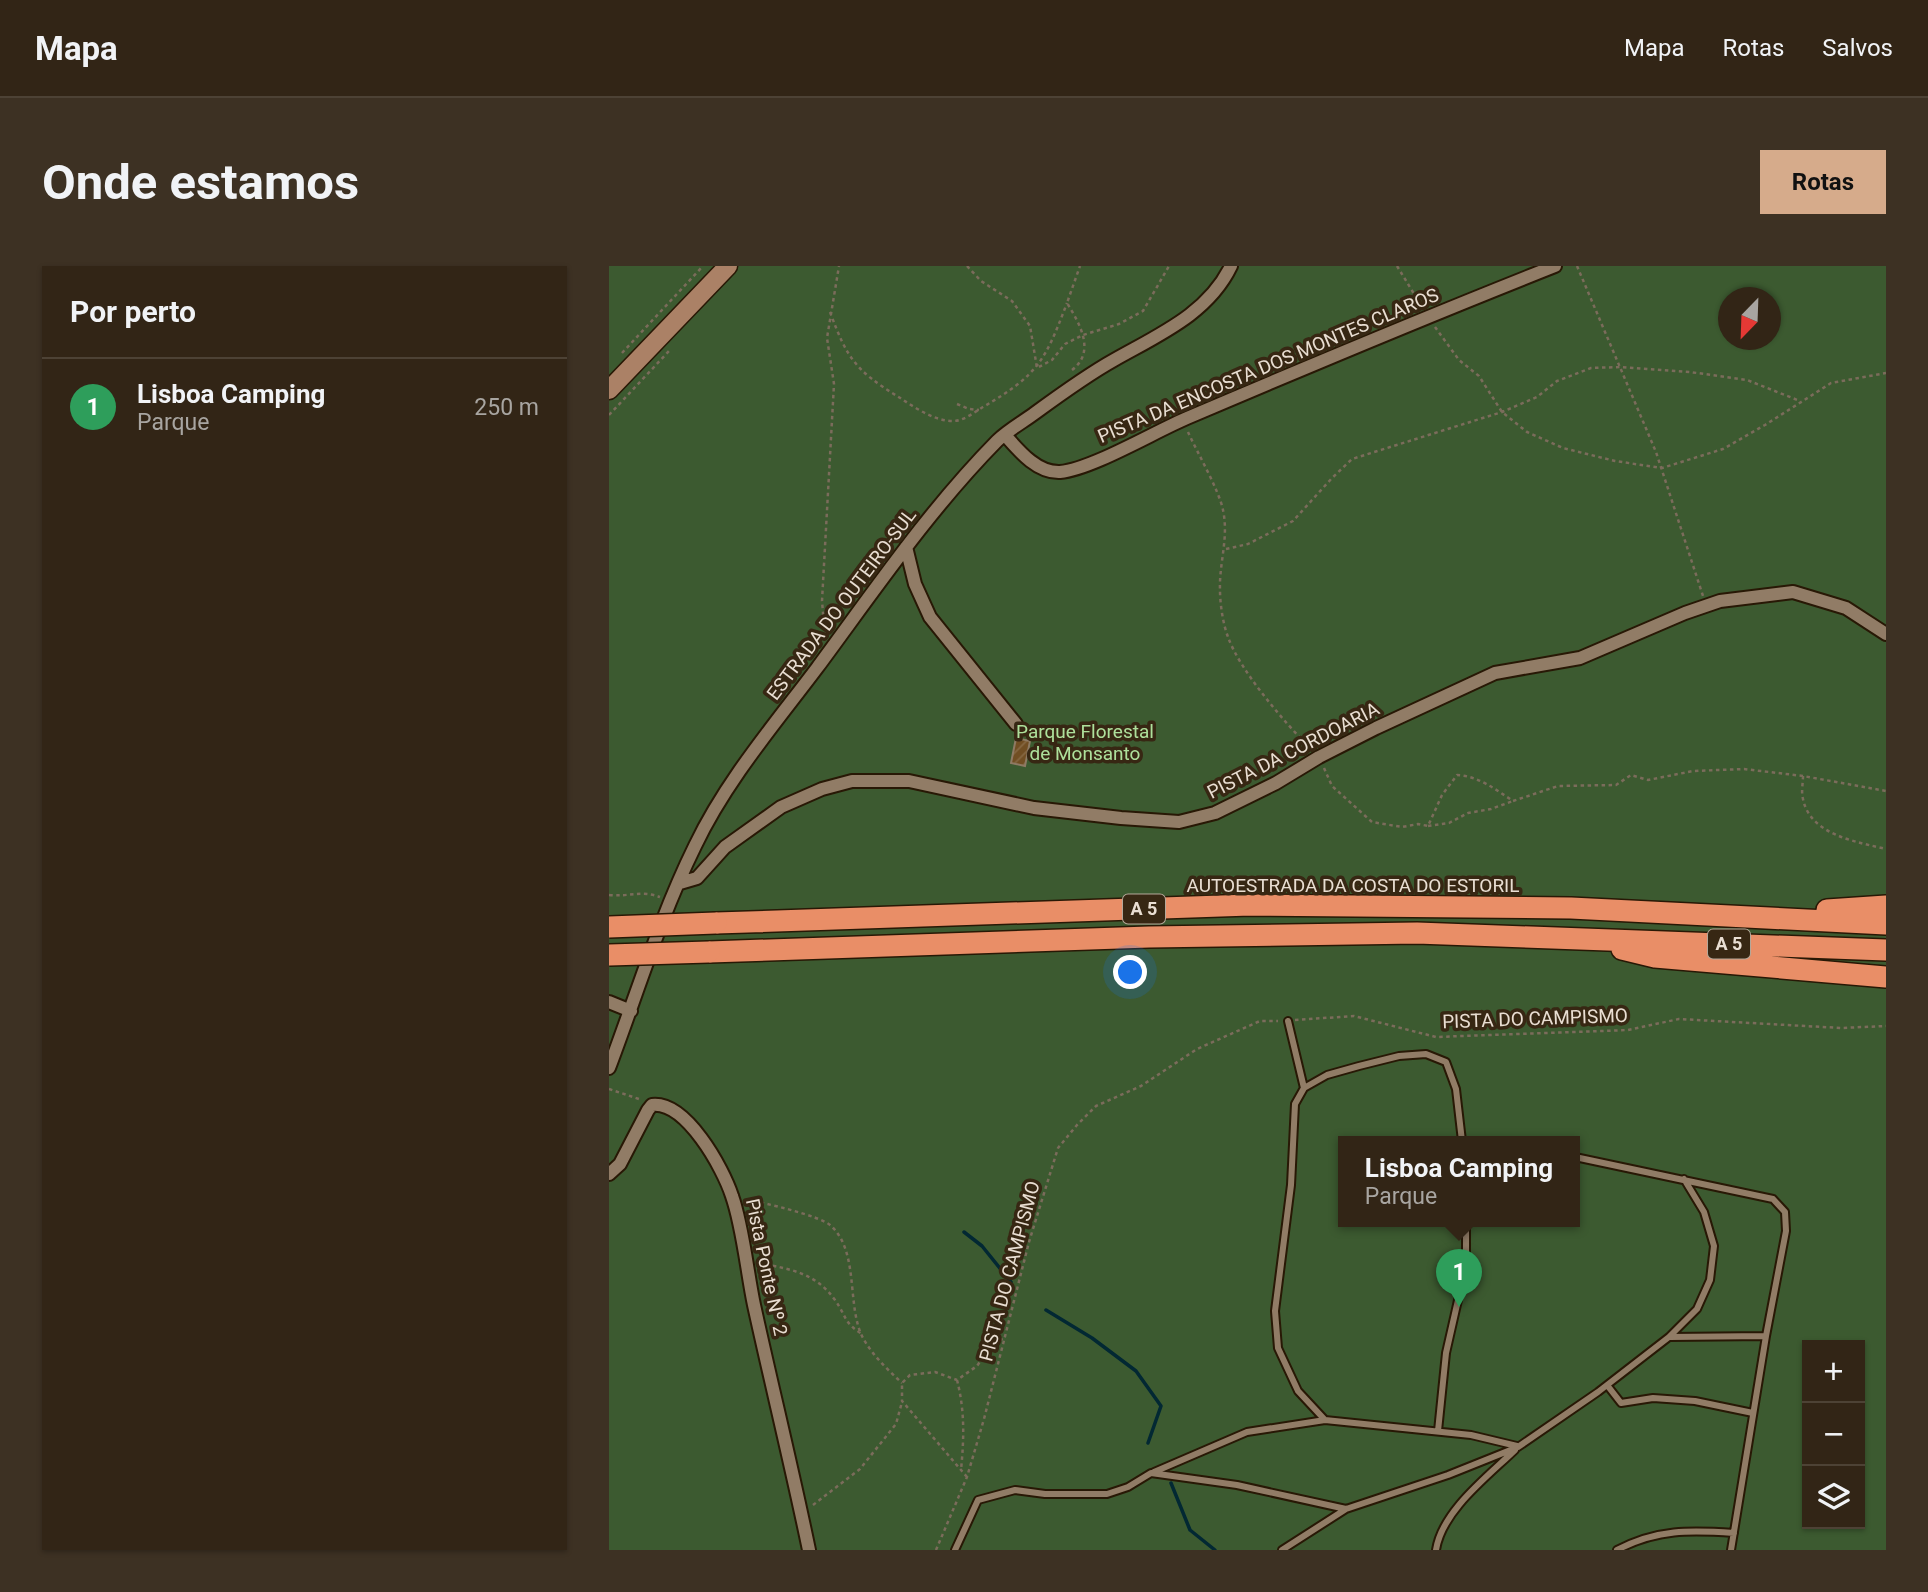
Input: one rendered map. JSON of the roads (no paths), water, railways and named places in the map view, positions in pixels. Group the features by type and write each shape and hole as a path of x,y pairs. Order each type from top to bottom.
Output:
{"highway":[{"name":"AUTOESTRADA DA COSTA DO ESTORIL","path":"609,927 1250,905 1571,908 1886,924"},
{"path":"1731,918 1886,906"},
{"name":"A 5","path":"609,955 1249,935 1417,933 1886,950"},
{"path":"1579,939 1655,957 1886,977"},
{"path":"1817,948 1886,960"}],"street":[{"path":"609,390 728,266"},
{"name":"ESTRADA DO OUTEIRO-SUL","path":"609,1068 694,847 727,790 906,547 956,485 1005,435 1076,383 1203,307 1225,279 1231,266"},
{"name":"PISTA DA ENCOSTA DOS MONTES CLAROS","path":"1005,435 1038,467 1057,472 1093,461 1182,420 1555,266"},
{"path":"906,547 915,584 930,617 1016,724"},
{"name":"PISTA DA CORDOARIA","path":"680,883 697,878 725,846 781,807 822,789 852,782 909,781 1034,808 1121,818 1179,822 1215,813 1276,783 1319,757 1495,673 1580,658 1720,601 1793,592 1846,608 1886,634"},
{"path":"609,1002 631,1011"},
{"name":"Pista Ponte Nº 2","path":"609,1174 620,1164 648,1110 652,1105 658,1104 669,1107 694,1129 723,1174 733,1198 809,1550"}],"lane":[{"path":"1288,1021 1304,1088"},
{"path":"1325,1420 1298,1391 1278,1348 1275,1311 1291,1185 1295,1104 1304,1088 1327,1075 1399,1056 1426,1054 1446,1062 1456,1089 1461,1136"},
{"path":"1580,1158 1773,1199 1784,1212 1786,1231 1731,1550"},
{"path":"1436,1550 1438,1541 1459,1504 1518,1447 1607,1385 1669,1337 1697,1309 1710,1280 1714,1246 1704,1212 1684,1179"},
{"path":"1438,1431 1446,1353 1466,1265 1466,1227"},
{"path":"1669,1337 1766,1336"},
{"path":"1607,1385 1621,1403 1653,1398 1695,1401 1753,1413"},
{"path":"955,1550 978,1500 1015,1490 1045,1494 1107,1494 1128,1487 1151,1473 1247,1432 1325,1420 1471,1435 1518,1447"},
{"path":"1282,1550 1346,1509 1448,1475 1518,1447"},
{"path":"1151,1473 1237,1485 1346,1509"},
{"path":"1618,1550 1631,1543 1675,1530 1734,1533"}],"waterway":[{"path":"964,1232 982,1246 1011,1282"},
{"path":"1046,1310 1092,1338 1136,1371 1161,1406 1148,1443"},
{"path":"1171,1483 1190,1530 1215,1550"}],"place":[{"name":"Lisboa Camping","path":"1459,1307"}],"park label":[{"name":"Parque Florestal de Monsanto","path":"1085,742"}]}
